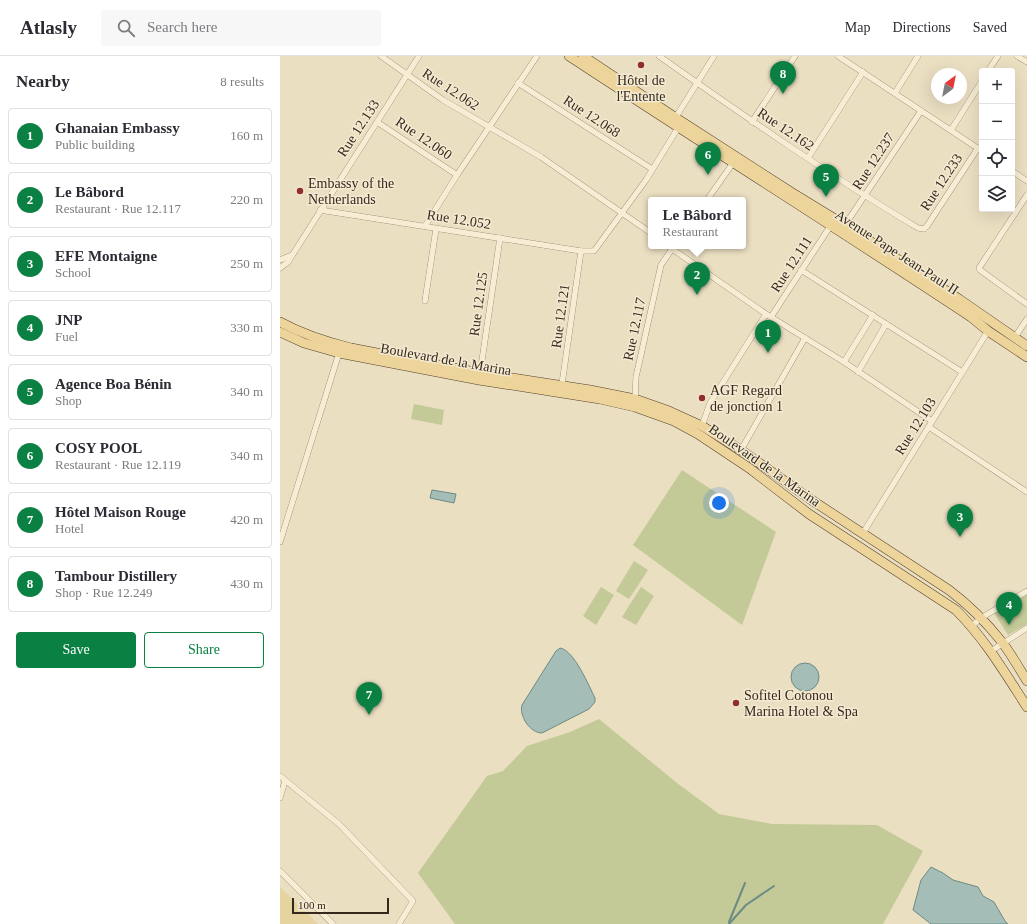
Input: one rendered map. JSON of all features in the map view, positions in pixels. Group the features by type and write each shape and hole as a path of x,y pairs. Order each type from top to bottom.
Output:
{"main road":[{"name":"Avenue Pape Jean-Paul II","path":"569,56 676,123 845,225 959,299 1027,346"},
{"name":"Avenue Pape Jean-Paul II","path":"583,56 733,163 971,317 988,331 1027,357"},
{"name":"Boulevard de la Marina","path":"280,322 302,333 335,344 479,376 562,384 635,399 669,411 702,426 741,450 810,499 949,590 966,603 1003,643 1027,681"},
{"name":"Boulevard de la Marina","path":"280,332 304,343 339,353 479,376 600,399 635,407 674,421 698,434 749,468 809,514 956,610 972,626 991,651 1027,707"}],"street":[{"name":"Rue 12.062","path":"381,56 443,100 541,157 648,231"},
{"name":"Rue 12.133","path":"280,268 288,262 419,56"},
{"path":"425,226 518,83 538,56"},
{"name":"Rue 12.162","path":"659,56 752,122 864,196 918,228 924,229"},
{"path":"622,212 652,169 714,56"},
{"path":"752,122 795,56"},
{"path":"838,56 979,149"},
{"path":"895,93 918,56"},
{"path":"990,68 998,56"},
{"path":"1017,56 1027,62"},
{"path":"808,158 863,72"},
{"name":"Rue 12.068","path":"518,83 652,169"},
{"path":"951,130 979,86"},
{"name":"Rue 12.237","path":"845,225 921,111"},
{"name":"Rue 12.060","path":"377,122 457,175"},
{"name":"Rue 12.233","path":"924,229 979,151"},
{"path":"709,197 733,163"},
{"path":"1015,173 1027,181"},
{"path":"1027,195 979,266 980,270 1027,304"},
{"name":"Rue 12.052","path":"320,210 581,251 594,251 622,212"},
{"name":"Rue 12.111","path":"702,426 710,403 831,225"},
{"path":"425,301 436,229"},
{"name":"Rue 12.125","path":"479,376 500,238"},
{"name":"Rue 12.117","path":"635,399 636,377 661,265 671,249"},
{"path":"675,249 769,316 844,362 1027,492"},
{"name":"Rue 12.121","path":"562,384 581,251"},
{"path":"280,260 293,254"},
{"path":"801,270 962,372"},
{"path":"844,362 873,315"},
{"path":"1014,337 1027,319"},
{"path":"858,372 886,324"},
{"name":"Rue 12.103","path":"863,533 988,331"},
{"path":"741,450 805,338"},
{"path":"280,542 339,353"},
{"path":"280,516 287,518"},
{"path":"972,626 981,618 1027,591"},
{"path":"991,651 1027,628"},
{"path":"280,776 339,824 413,901 398,924"},
{"path":"280,798 285,781"},
{"path":"280,871 333,924"}],"green space":[{"path":"414,404 444,410 442,425 411,419"},
{"path":"682,470 776,532 742,625 633,545"},
{"path":"634,561 648,570 629,599 616,591"},
{"path":"601,587 614,595 596,625 583,616"},
{"path":"641,587 654,596 636,625 622,617"},
{"path":"1027,593 1027,624 1008,635 994,613"},
{"path":"599,719 677,783 719,814 772,824 877,825 923,851 883,924 455,924 418,873 487,776 503,771 527,746 570,732"}],"sand":[{"path":"280,887 318,924 280,924"}],"water":[{"path":"432,490 456,494 454,503 430,498"},
{"path":"560,648 571,655 576,662 595,698 595,702 589,709 542,733 533,730 526,723 522,714 522,705 556,651"},
{"path":"805,663 811,664 815,667 818,671 818,683 815,687 811,690 805,691 799,690 795,687 792,683 791,677 792,671 795,667 799,664"},
{"path":"931,867 953,880 978,887 983,896 994,902 1008,924 931,924 913,910 921,880"}],"waterway":[{"path":"729,922 745,883"},
{"path":"729,924 746,905 774,886"}],"place":[{"name":"Hôtel de l'Entente","path":"641,65"},
{"name":"Tambour Distillery","path":"783,94"},
{"name":"COSY POOL","path":"708,175"},
{"name":"Embassy of the Netherlands","path":"300,191"},
{"name":"Agence Boa Bénin","path":"826,197"},
{"name":"Le Bâbord","path":"697,295"},
{"name":"Ghanaian Embassy","path":"768,353"},
{"name":"AGF Regard de jonction 1","path":"702,398"},
{"name":"EFE Montaigne","path":"960,537"},
{"name":"JNP","path":"1009,625"},
{"name":"Sofitel Cotonou Marina Hotel & Spa","path":"736,703"},
{"name":"Hôtel Maison Rouge","path":"369,715"}]}
